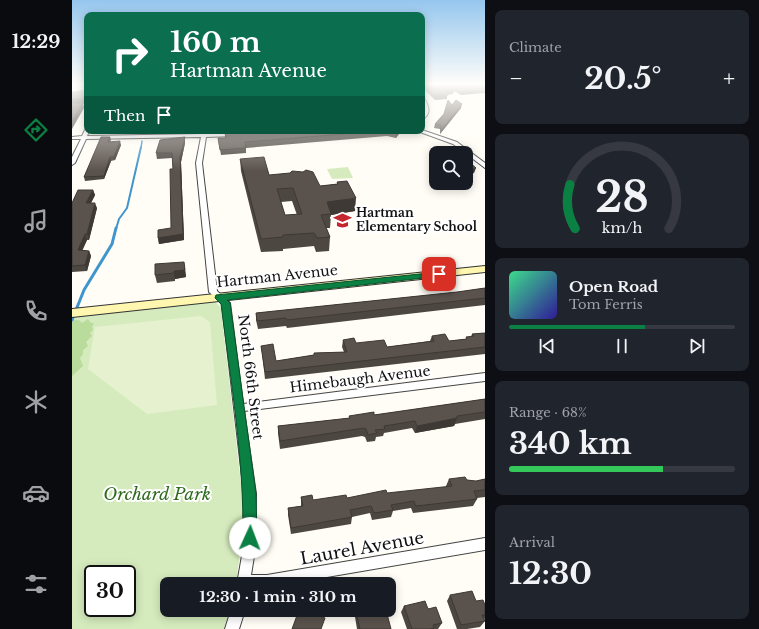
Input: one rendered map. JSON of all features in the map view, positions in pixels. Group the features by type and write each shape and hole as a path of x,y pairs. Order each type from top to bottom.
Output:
{"main road":[{"name":"Hartman Avenue","path":"72,313 485,269"}],"street":[{"path":"425,132 455,143 485,166"},
{"path":"72,163 86,134"},
{"path":"72,138 204,134 241,135"},
{"name":"North 66th Street","path":"204,134 199,163 214,292 226,303 250,494 251,526 245,577"},
{"name":"Himebaugh Avenue","path":"239,408 485,377"},
{"name":"Laurel Avenue","path":"291,577 485,544"},
{"path":"232,629 236,617"}],"green space":[{"path":"348,167 353,178 332,179 327,169"},
{"name":"Orchard Park","path":"216,302 221,308 243,501 243,528 237,577 160,577 160,617 228,617 224,629 72,629 72,316"},
{"path":"201,316 210,322 217,405 147,414 88,369 95,327"},
{"path":"88,319 91,323 94,323 92,327 93,330 90,333 92,336 86,342 88,346 83,350 83,354 80,358 83,366 72,376 72,320 79,320 82,323"}],"building":[{"path":"72,112 77,112 72,121"},
{"path":"444,112 455,112 441,130 441,125 435,124"},
{"path":"225,134 345,134 245,142 246,148 220,150 218,138 226,138"},
{"path":"101,137 110,137 108,142 120,141 114,157 110,157 104,176 84,177"},
{"path":"185,137 180,157 183,234 158,238 158,230 171,228 170,169 173,169 172,153 156,153 160,140"},
{"path":"264,157 269,175 290,173 292,171 303,172 306,170 313,172 320,186 338,184 337,182 347,181 356,198 327,202 331,214 321,215 330,237 317,238 314,233 283,235 283,237 261,239 240,159","holes":["293,188 302,214 285,215 277,189"]},
{"path":"78,190 93,190 86,203 95,203 87,234 85,234 78,250 89,251 85,265 72,266 72,203"},
{"path":"184,262 185,270 155,275 155,264"},
{"path":"485,288 485,298 287,320 286,318 257,321 256,313"},
{"path":"485,333 485,347 265,372 261,346 273,344 276,361 314,355 314,353 347,352 343,340 354,338 356,343 384,340 387,347 434,341 432,336 445,334 449,341 467,339 466,337 474,336 472,334"},
{"path":"485,399 485,412 457,416 457,418 417,426 415,421 384,426 385,429 375,430 377,433 368,435 366,429 364,428 280,441 278,426 350,418 349,416 374,412 374,415"},
{"path":"465,477 467,480 476,481 485,479 485,490 474,491 477,499 416,506 414,501 391,505 393,510 374,513 371,506 350,510 352,517 291,528 288,508 303,506 301,497 312,495 313,500 346,495 347,498 386,490 387,493 452,486 449,479"},
{"path":"472,591 476,601 483,600 485,605 485,615 482,615 485,621 461,625 450,595"},
{"path":"425,601 428,609 436,607 442,623 433,625 434,628 430,629 412,629 404,606"},
{"path":"296,617 325,618 321,629 292,629"},
{"path":"357,617 388,617 391,629 360,629"}],"waterway":[{"path":"141,148 142,141"},
{"path":"116,229 119,219 127,208 141,147"},
{"path":"72,320 84,290 112,244 116,228"}],"place":[{"name":"Hartman Elementary School","path":"343,220"}],"route":[{"path":"250,538 250,494 226,303 219,298 439,274"}]}
